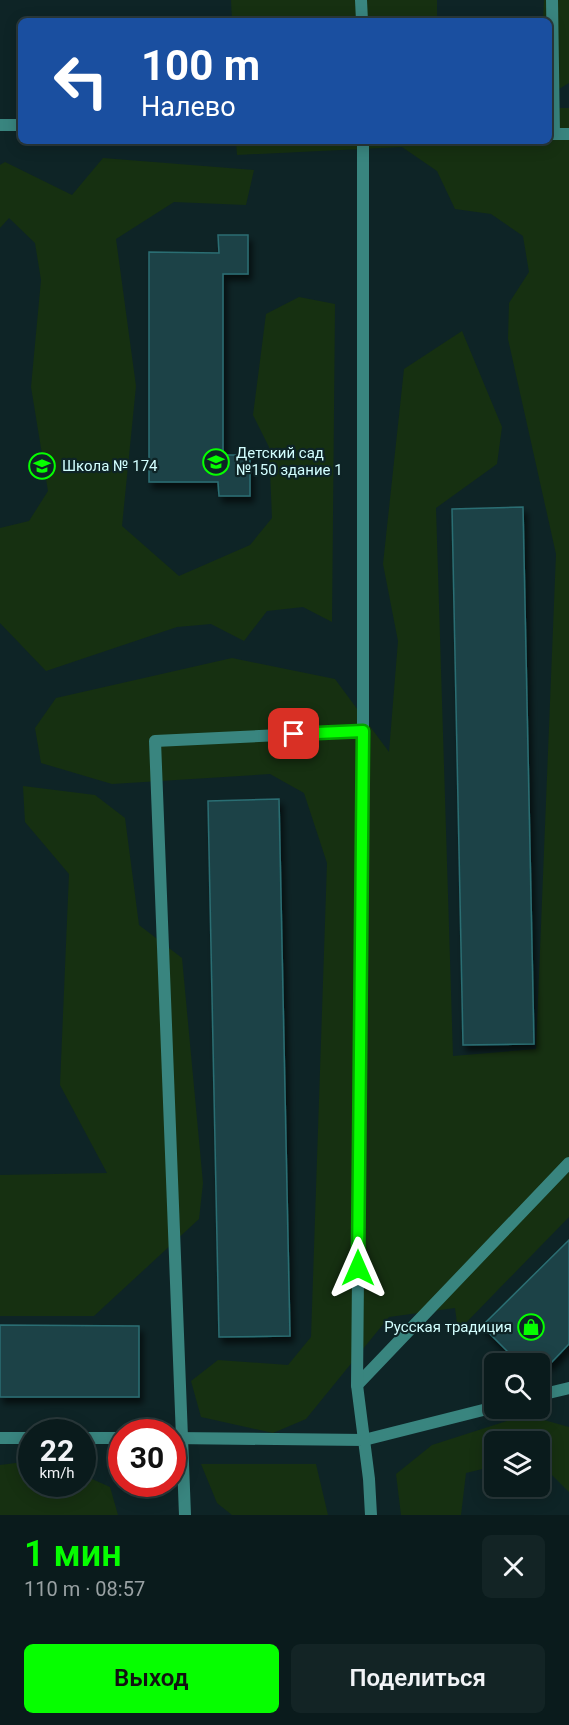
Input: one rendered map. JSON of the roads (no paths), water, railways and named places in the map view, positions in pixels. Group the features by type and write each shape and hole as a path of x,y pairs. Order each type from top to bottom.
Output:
{"street":[{"path":"361,0 362,18"},
{"path":"552,0 552,134 569,134"},
{"path":"0,125 18,125"},
{"path":"363,144 363,731 357,1385 369,1479 371,1515"},
{"path":"177,1419 155,741 363,731"},
{"path":"357,1385 569,1163"},
{"path":"550,1393 569,1388"},
{"path":"186,1438 364,1440 484,1410"},
{"path":"0,1438 18,1438"},
{"path":"183,1497 185,1515"}],"place":[{"name":"Детский сад №150 здание 1","path":"216,462"},
{"name":"Школа № 174","path":"42,466"},
{"name":"Русская традиция","path":"531,1327"}]}
